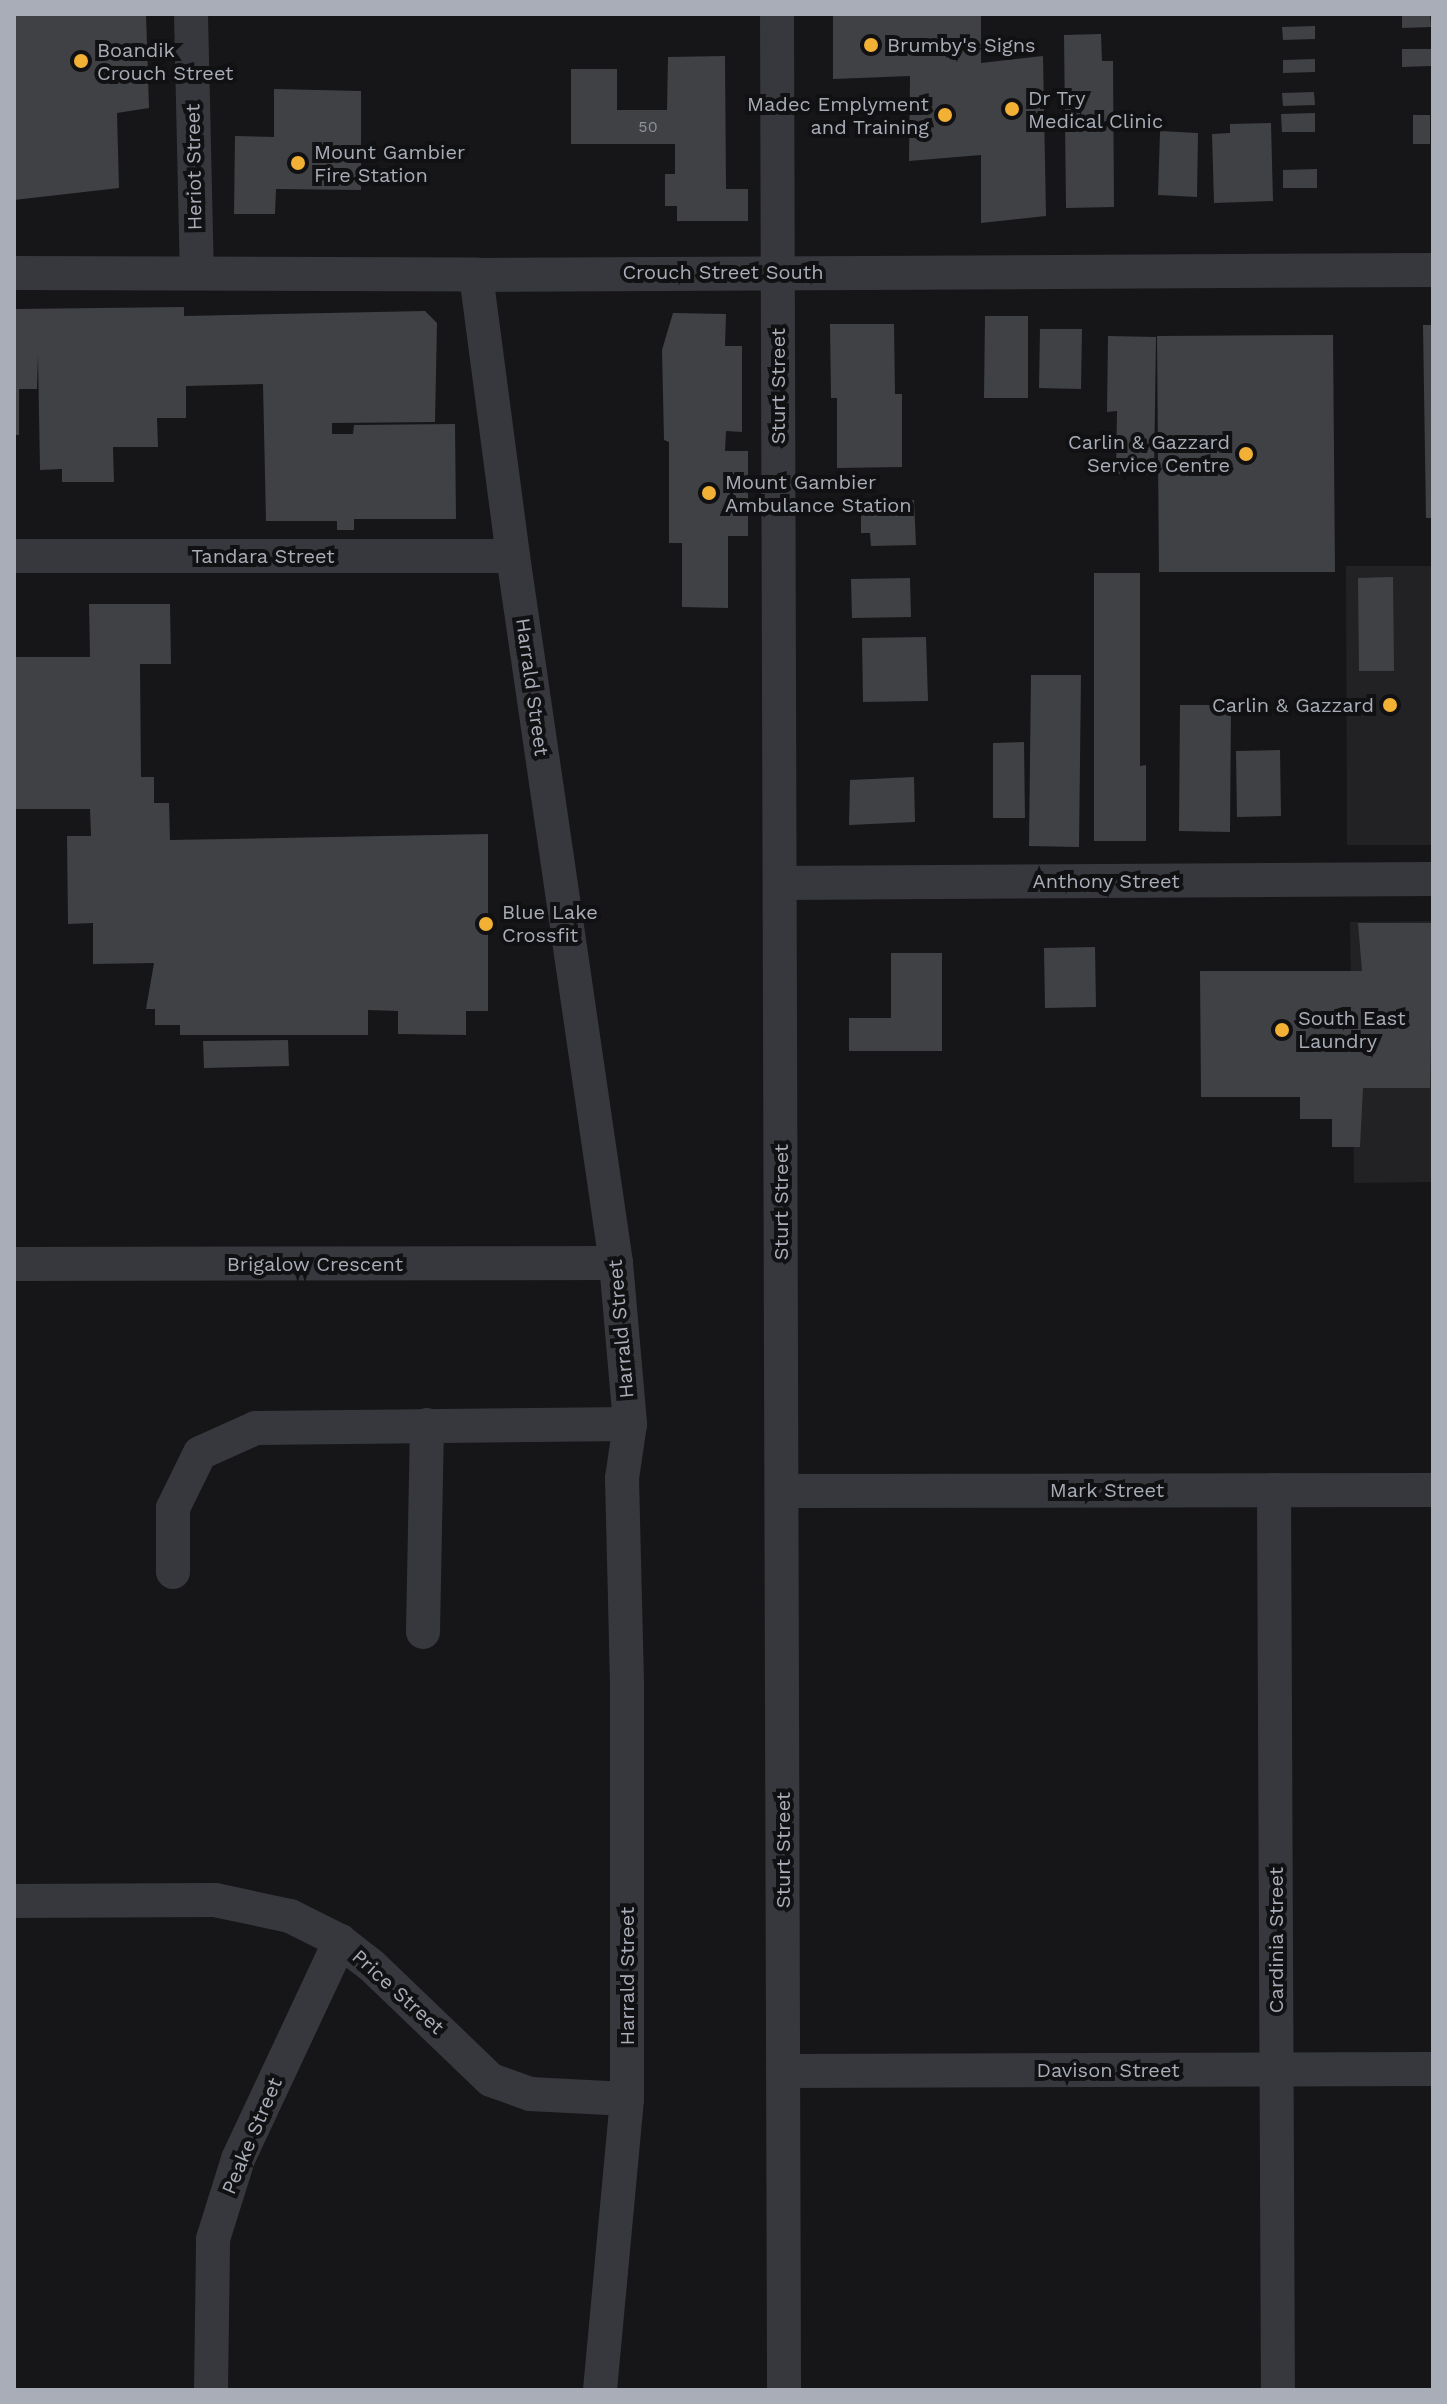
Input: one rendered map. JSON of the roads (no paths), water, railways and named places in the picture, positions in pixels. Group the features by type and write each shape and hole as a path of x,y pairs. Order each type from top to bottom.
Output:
{"street":[{"name":"Heriot Street","path":"191,14 197,273"},
{"name":"Sturt Street","path":"777,14 784,2390"},
{"name":"Crouch Street South","path":"14,273 476,275 1433,270"},
{"name":"Harrald Street","path":"476,275 513,556 616,1263 630,1424 622,1478 627,1683 627,2099 600,2390"},
{"name":"Tandara Street","path":"14,556 513,556"},
{"name":"Anthony Street","path":"780,883 1433,879"},
{"name":"Brigalow Crescent","path":"14,1264 616,1263"},
{"path":"173,1572 173,1508 200,1453 256,1428 630,1424"},
{"path":"423,1632 427,1425"},
{"name":"Cardinia Street","path":"1274,1490 1278,2390"},
{"name":"Mark Street","path":"782,1491 1433,1490"},
{"name":"Price Street","path":"14,1901 215,1900 290,1916 340,1941 371,1965 491,2080 530,2094 627,2099"},
{"name":"Peake Street","path":"211,2390 213,2239 238,2159 340,1941"},
{"name":"Davison Street","path":"783,2071 1433,2069"}],"place":[{"name":"Brumby's Signs","path":"871,45"},
{"name":"Boandik Crouch Street","path":"81,61"},
{"name":"Dr Try Medical Clinic","path":"1012,109"},
{"name":"Madec Emplyment and Training","path":"945,115"},
{"name":"Mount Gambier Fire Station","path":"298,163"},
{"name":"Carlin & Gazzard Service Centre","path":"1246,454"},
{"name":"Mount Gambier Ambulance Station","path":"709,493"},
{"name":"Carlin & Gazzard","path":"1390,705"},
{"name":"Blue Lake Crossfit","path":"486,924"},
{"name":"South East Laundry","path":"1282,1030"}]}
